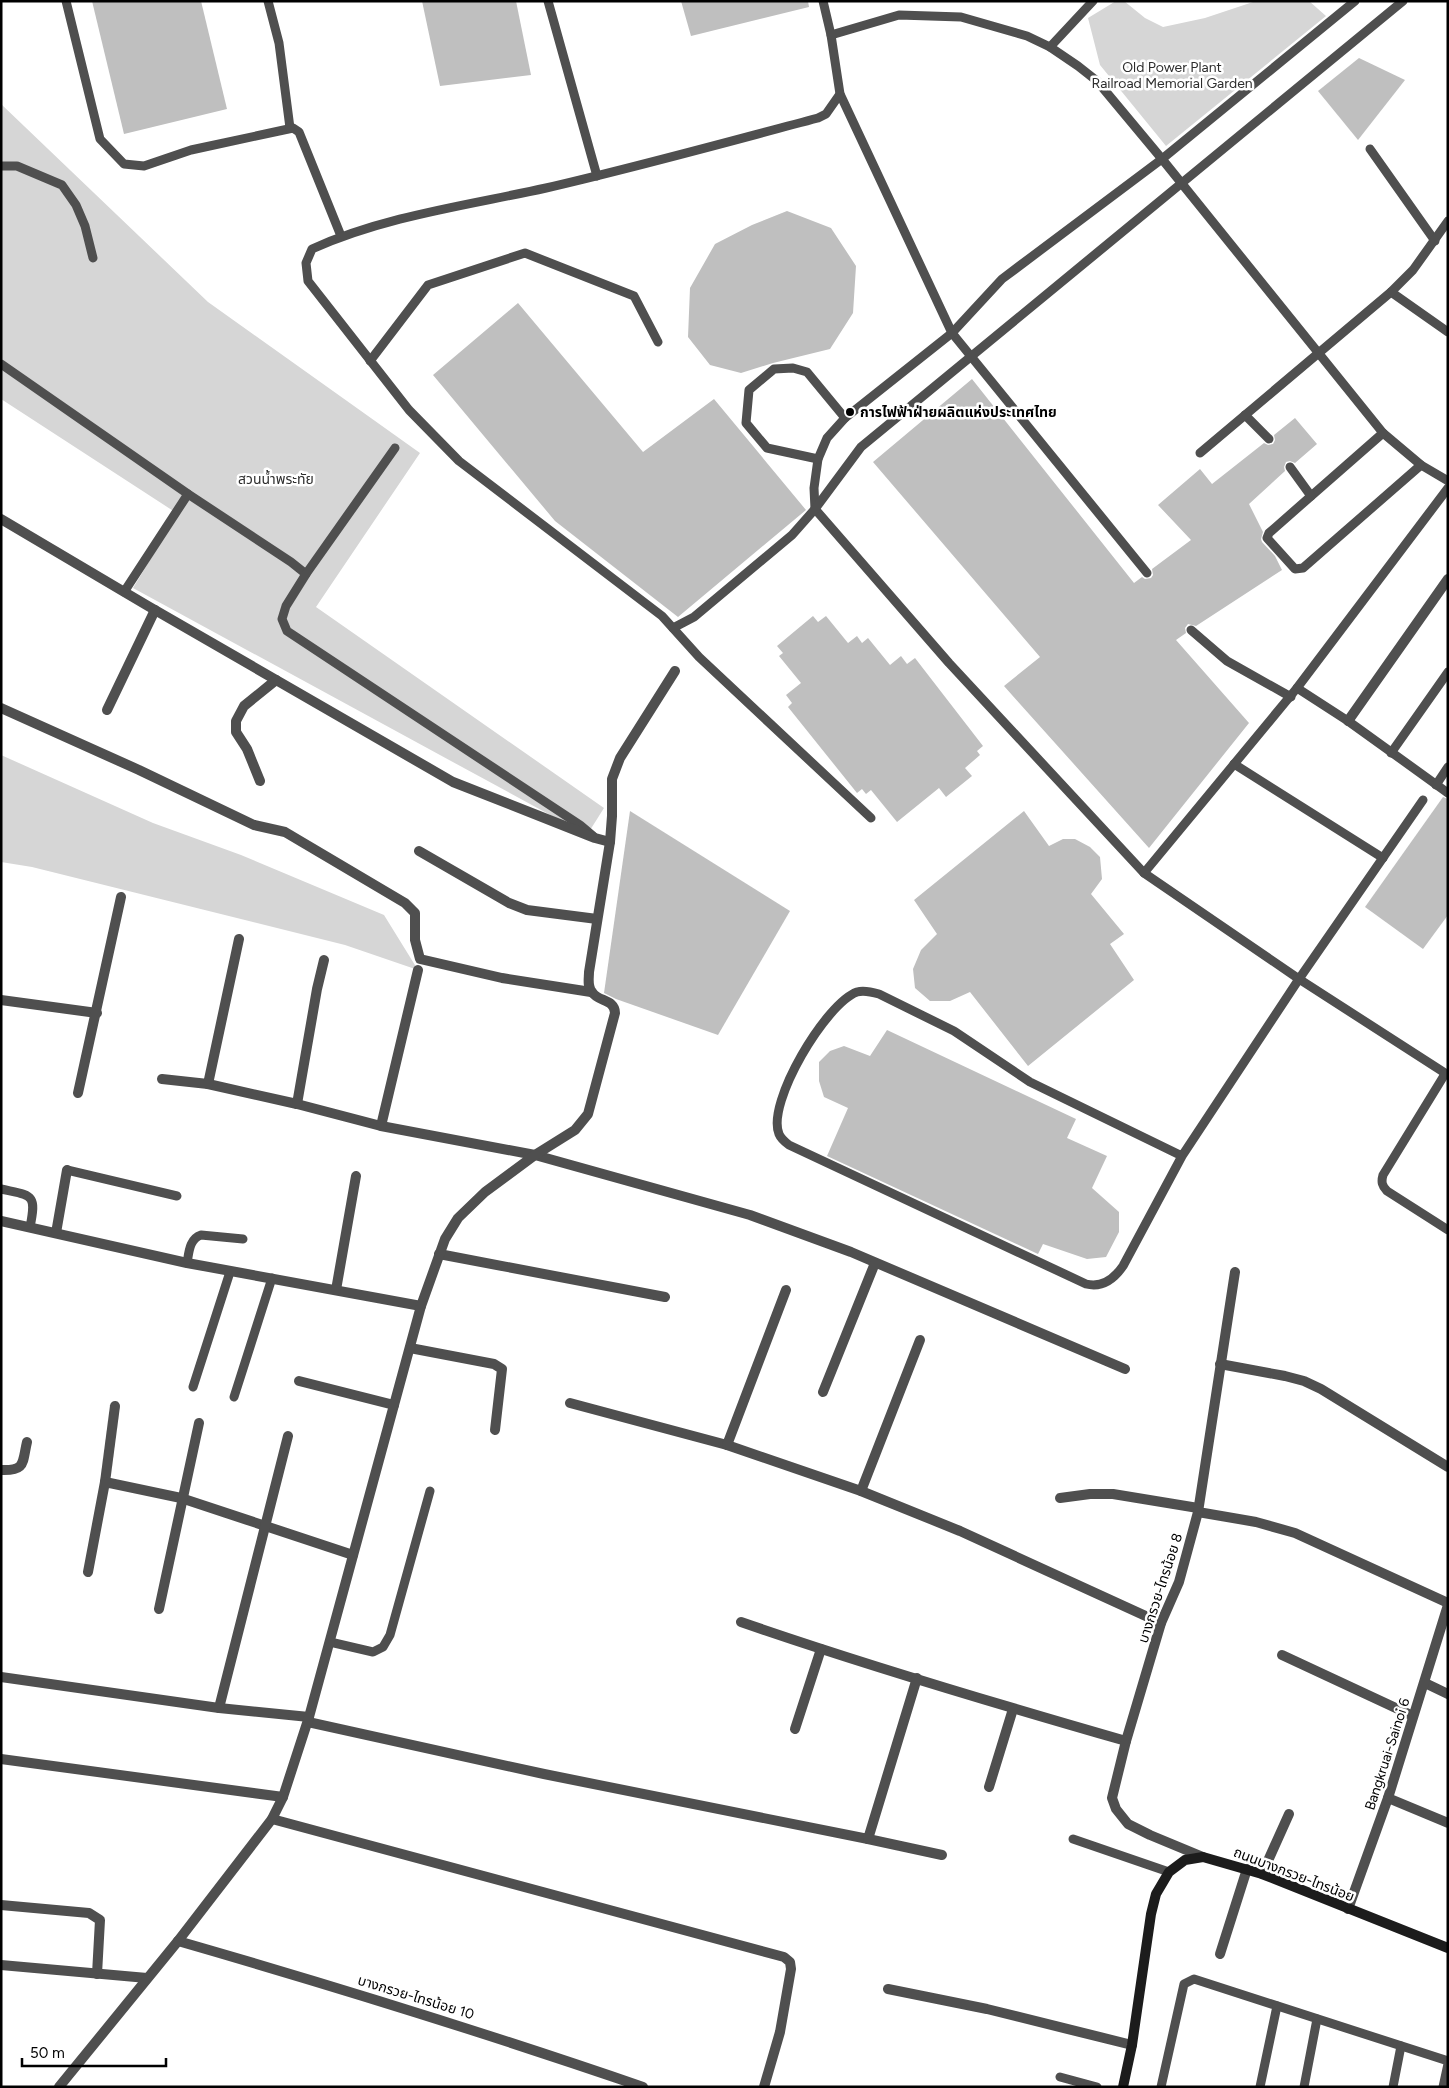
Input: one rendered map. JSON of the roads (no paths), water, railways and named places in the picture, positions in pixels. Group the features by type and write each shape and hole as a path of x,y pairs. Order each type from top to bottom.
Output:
{"main road":[{"name":"ถนนบางกรวย-ไทรน้อย","path":"1203,1857 1262,1874 1448,1948"},
{"path":"1123,2087 1132,2045 1151,1914 1156,1894 1169,1872 1185,1860 1203,1857"}],"street":[{"path":"1,519 453,782 595,838 610,842"},
{"path":"1348,721 1448,579"},
{"path":"107,710 155,610"},
{"path":"59,2087 178,1941 272,1819 282,1797 308,1720 421,1306 445,1239 458,1218 485,1192 535,1155 574,1130 588,1114 615,1013 615,1009 610,1003 595,996 589,986 589,972 610,842 612,779 620,758 675,671"},
{"path":"260,782 247,749 236,732 236,721 244,706 276,680"},
{"path":"1,708 139,770 254,825 285,832 405,902 415,912 416,940 420,959 502,978 591,992"},
{"path":"419,851 501,898 527,910 597,919"},
{"path":"78,1093 121,897"},
{"path":"208,1084 239,939"},
{"path":"297,1104 317,988 324,960"},
{"path":"381,1126 418,970"},
{"path":"1,1000 97,1013"},
{"path":"162,1079 208,1084 297,1104 381,1126 535,1155 750,1215 875,1263 1125,1369"},
{"path":"56,1233 67,1170"},
{"path":"336,1290 356,1176"},
{"path":"1,1221 230,1272 421,1306"},
{"path":"439,1254 665,1297"},
{"path":"823,1392 875,1263"},
{"name":"บางกรวย-ไทรน้อย 8","path":"1203,1857 1128,1824 1116,1809 1112,1798 1126,1741 1161,1624 1179,1582 1198,1510 1236,1272"},
{"path":"726,1446 786,1290"},
{"path":"861,1491 920,1340"},
{"path":"410,1348 494,1364 502,1369 496,1430"},
{"path":"1220,1364 1304,1381 1448,1467"},
{"path":"299,1382 394,1405"},
{"path":"570,1403 726,1446 861,1491 960,1531 1161,1624"},
{"path":"88,1572 105,1482 115,1406"},
{"path":"159,1609 181,1498 199,1423"},
{"path":"219,1708 288,1436"},
{"path":"1,1470 17,1470 21,1467 27,1442"},
{"path":"105,1482 181,1498 353,1555"},
{"path":"1060,1498 1090,1494 1113,1494 1256,1522 1295,1533 1448,1604"},
{"name":"Bangkruai-Sainoi 6","path":"1348,1909 1388,1798 1448,1604"},
{"path":"741,1622 1013,1709 1126,1741"},
{"path":"796,1730 821,1649"},
{"path":"1282,1655 1413,1716"},
{"path":"1,1677 308,1720 544,1774 942,1855"},
{"path":"868,1839 917,1678"},
{"path":"1425,1683 1448,1694"},
{"path":"989,1787 1013,1709"},
{"path":"1,1759 282,1797"},
{"path":"1388,1798 1448,1823"},
{"path":"1262,1874 1289,1814"},
{"path":"272,1819 784,1957 790,1962 791,1969 780,2032 764,2087"},
{"path":"1220,1954 1248,1869"},
{"path":"1,1905 89,1913 96,1916 100,1920 97,1974"},
{"name":"บางกรวย-ไทรน้อย 10","path":"178,1941 355,1992 519,2044 643,2087"},
{"path":"1,1965 147,1978"},
{"path":"888,1989 987,2009 1132,2045"}],"lane":[{"path":"66,1 100,139 124,164 144,166 191,150 290,128 299,132 341,236"},
{"path":"268,1 279,43 290,128"},
{"path":"548,1 597,176"},
{"path":"823,1 832,35 840,94 952,333 1147,573"},
{"path":"1050,47 1094,1"},
{"path":"1355,1 1162,159 1002,279 952,333 845,418 827,438 818,459 814,488 816,510 949,663 1144,873 1299,979 1446,1075 1382,1180 1387,1191 1448,1230"},
{"path":"672,628 694,617 792,535 816,510 861,448 1402,1"},
{"path":"832,35 899,15 961,17 1027,36 1050,47 1078,66 1097,81 1162,159 1383,433 1421,465 1448,481"},
{"path":"840,94 826,114 818,118 597,176 389,222 341,236 312,249 306,263 308,281 408,410 459,461 662,616 699,657 871,818"},
{"path":"1370,149 1435,241"},
{"path":"1,166 17,166 62,185 76,205 86,226 93,258"},
{"path":"1200,454 1391,292 1413,270 1448,221"},
{"path":"370,361 428,285 525,253 634,296 658,342"},
{"path":"1391,292 1448,332"},
{"path":"1,364 306,574"},
{"path":"818,459 767,448 746,423 749,390 774,369 793,368 807,372 845,418"},
{"path":"1245,415 1269,439"},
{"path":"1383,433 1268,535 1267,538 1296,569 1303,568 1421,465"},
{"path":"394,448 306,574 286,606 282,619 286,631 580,825 595,838"},
{"path":"1290,467 1311,496"},
{"path":"1144,873 1291,696 1448,488"},
{"path":"124,592 188,494"},
{"path":"1190,630 1227,661 1291,696"},
{"path":"1391,753 1448,672"},
{"path":"1297,688 1348,721 1448,792"},
{"path":"1234,764 1383,858"},
{"path":"1436,785 1448,767"},
{"path":"1182,1156 1030,1082 954,1031 879,994 868,991 858,992 848,997 835,1008 817,1031 797,1062 786,1084 777,1124 778,1133 789,1145 1093,1286 1106,1282 1118,1274 1182,1156 1299,979 1423,800"},
{"path":"67,1170 177,1196"},
{"path":"1,1189 25,1195 32,1201 34,1207 30,1227"},
{"path":"186,1263 192,1242 196,1237 201,1235 243,1240"},
{"path":"193,1387 230,1272"},
{"path":"234,1397 272,1278"},
{"path":"330,1642 373,1652 383,1647 390,1635 430,1491"},
{"path":"1073,1839 1169,1872"},
{"path":"1161,2087 1184,1984 1194,1979 1448,2062 1443,2087"},
{"path":"1260,2087 1277,2006"},
{"path":"1304,2087 1317,2019"},
{"path":"1393,2087 1401,2046"},
{"path":"1060,2078 1097,2087"}],"place":[{"name":"การไฟฟ้าฝ่ายผลิตแห่งประเทศไทย","path":"850,412"}],"park label":[{"name":"Old Power Plant Railroad Memorial Garden","path":"1172,76"},
{"name":"สวนน้ำพระทัย","path":"276,479"}]}
